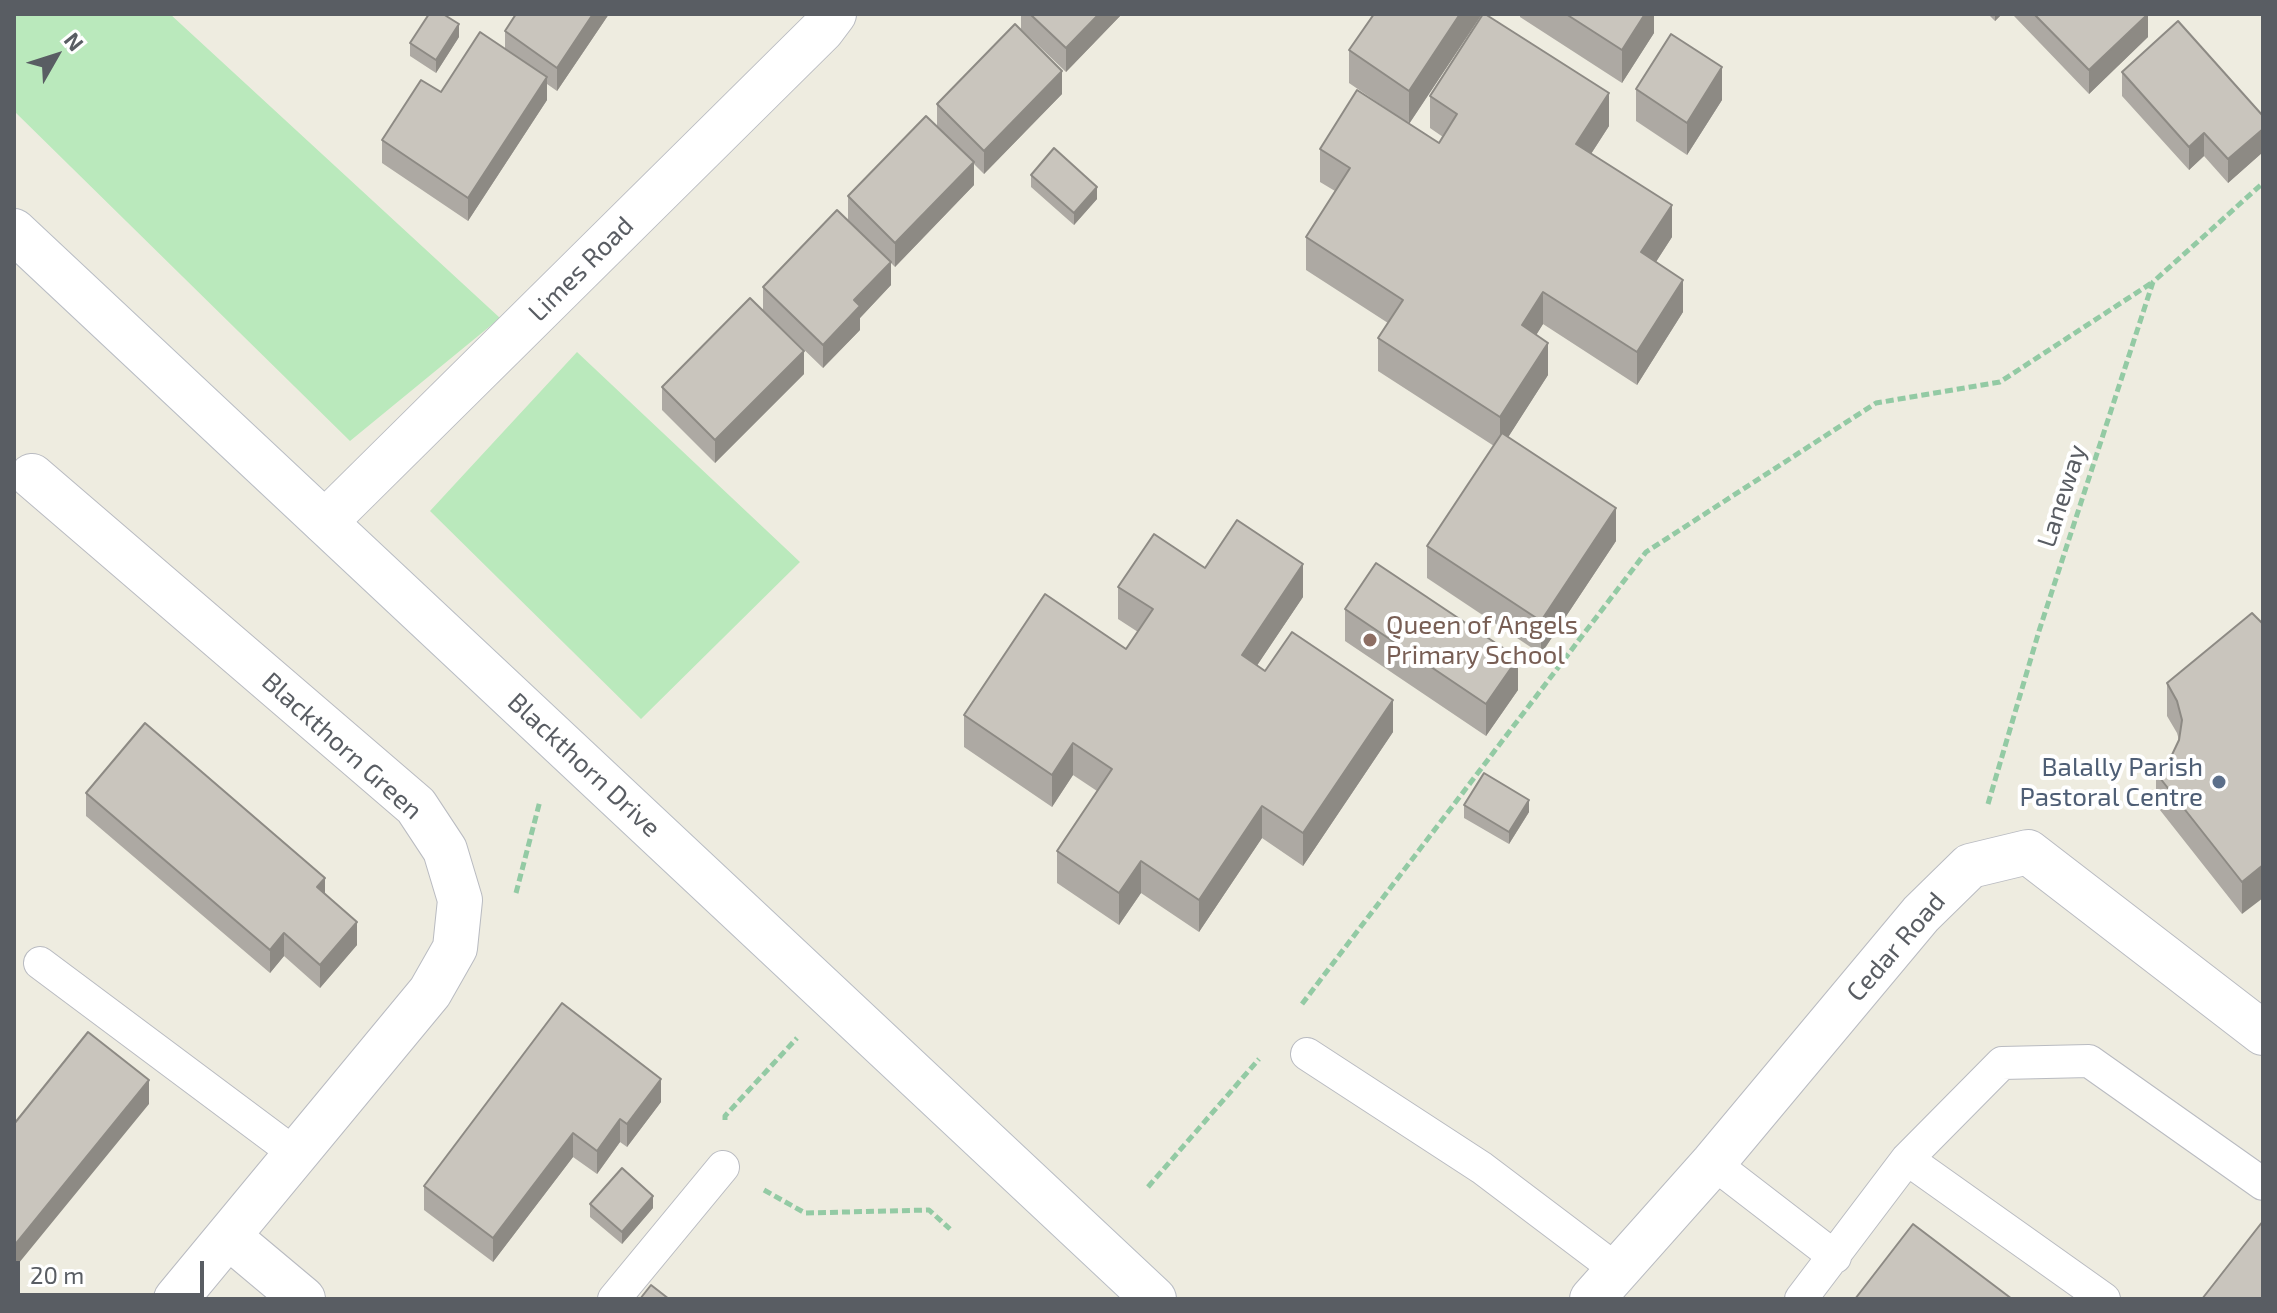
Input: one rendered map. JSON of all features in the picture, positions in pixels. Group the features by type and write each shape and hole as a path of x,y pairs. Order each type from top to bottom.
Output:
{"street":[{"name":"Limes Road","path":"325,522 822,30 834,14"},
{"name":"Blackthorn Drive","path":"14,231 1154,1299"},
{"name":"Blackthorn Green","path":"32,476 416,806 445,850 460,900 455,948 430,992 176,1299"},
{"path":"1970,866 2028,852 2263,1033"},
{"name":"Cedar Road","path":"1604,1284 1713,1163 1921,914 1970,866"},
{"path":"229,1237 303,1299"}],"lane":[{"path":"40,963 297,1155"},
{"path":"1307,1054 1482,1168 1604,1284"},
{"path":"1801,1299 1907,1159 2002,1063 2089,1061 2263,1184"},
{"path":"1907,1159 2104,1299"},
{"path":"1713,1163 1835,1257"},
{"path":"614,1299 723,1167"}],"path":[{"name":"Laneway","path":"1970,866 2039,631 2153,282 2263,183"},
{"path":"1296,1012 1646,552 1876,403 2000,382 2153,282"},
{"path":"514,903 556,738"},
{"path":"833,999 725,1116 723,1167 805,1213 929,1210 950,1229"},
{"path":"1148,1187 1268,1048"}],"green space":[{"path":"14,14 170,14 500,318 350,441 14,111"},
{"path":"577,352 800,562 641,719 430,511"}],"building":[{"path":"429,14 443,14 459,24 436,60 410,43"},
{"path":"516,14 593,14 557,68 505,31"},
{"path":"1030,14 1099,14 1066,48"},
{"path":"1374,14 1460,14 1409,91 1349,50"},
{"path":"1483,14 1609,93 1576,144 1672,205 1641,252 1683,280 1637,352 1543,292 1522,325 1548,343 1500,417 1378,338 1403,300 1306,237 1350,168 1320,149 1357,90 1439,143 1457,114 1430,96"},
{"path":"1566,14 1645,14 1622,50"},
{"path":"2034,14 2148,14 2089,70"},
{"path":"2178,21 2263,116 2263,129 2228,159 2204,133 2189,147 2122,72"},
{"path":"1015,24 1062,71 984,151 937,104"},
{"path":"480,32 547,77 468,198 382,140 421,80 441,92"},
{"path":"1671,34 1722,67 1687,123 1636,89"},
{"path":"926,116 974,162 895,243 848,196"},
{"path":"1054,148 1097,187 1074,213 1031,175"},
{"path":"837,210 891,262 854,300 860,306 823,345 763,287"},
{"path":"750,298 804,351 715,440 662,387"},
{"path":"1502,433 1616,508 1541,621 1427,546"},
{"path":"1237,520 1303,564 1242,655 1265,671 1292,632 1393,700 1303,833 1262,806 1199,900 1141,861 1119,893 1057,851 1112,769 1073,743 1052,775 964,715 1045,594 1126,649 1153,609 1118,587 1154,534 1205,568"},
{"path":"1376,563 1518,658 1486,704 1345,609"},
{"name":"Balally Parish Pastoral Centre","path":"2252,613 2263,624 2263,865 2242,882 2156,773 2170,759 2179,740 2182,720 2177,701 2167,683"},
{"path":"145,723 325,878 317,887 357,922 320,965 284,933 270,950 86,793"},
{"path":"1484,773 1529,800 1509,832 1464,805"},
{"path":"562,1003 661,1079 627,1124 620,1119 597,1151 573,1133 493,1238 424,1186"},
{"path":"88,1032 149,1080 14,1246 14,1124"},
{"path":"622,1168 653,1196 622,1232 590,1204"},
{"path":"2263,1221 2263,1299 2202,1299"},
{"path":"1913,1224 2012,1299 1855,1299"},
{"path":"651,1285 669,1299 640,1299"}],"place":[{"name":"Queen of Angels Primary School","path":"1370,640"},
{"name":"Balally Parish Pastoral Centre","path":"2219,782"}]}
